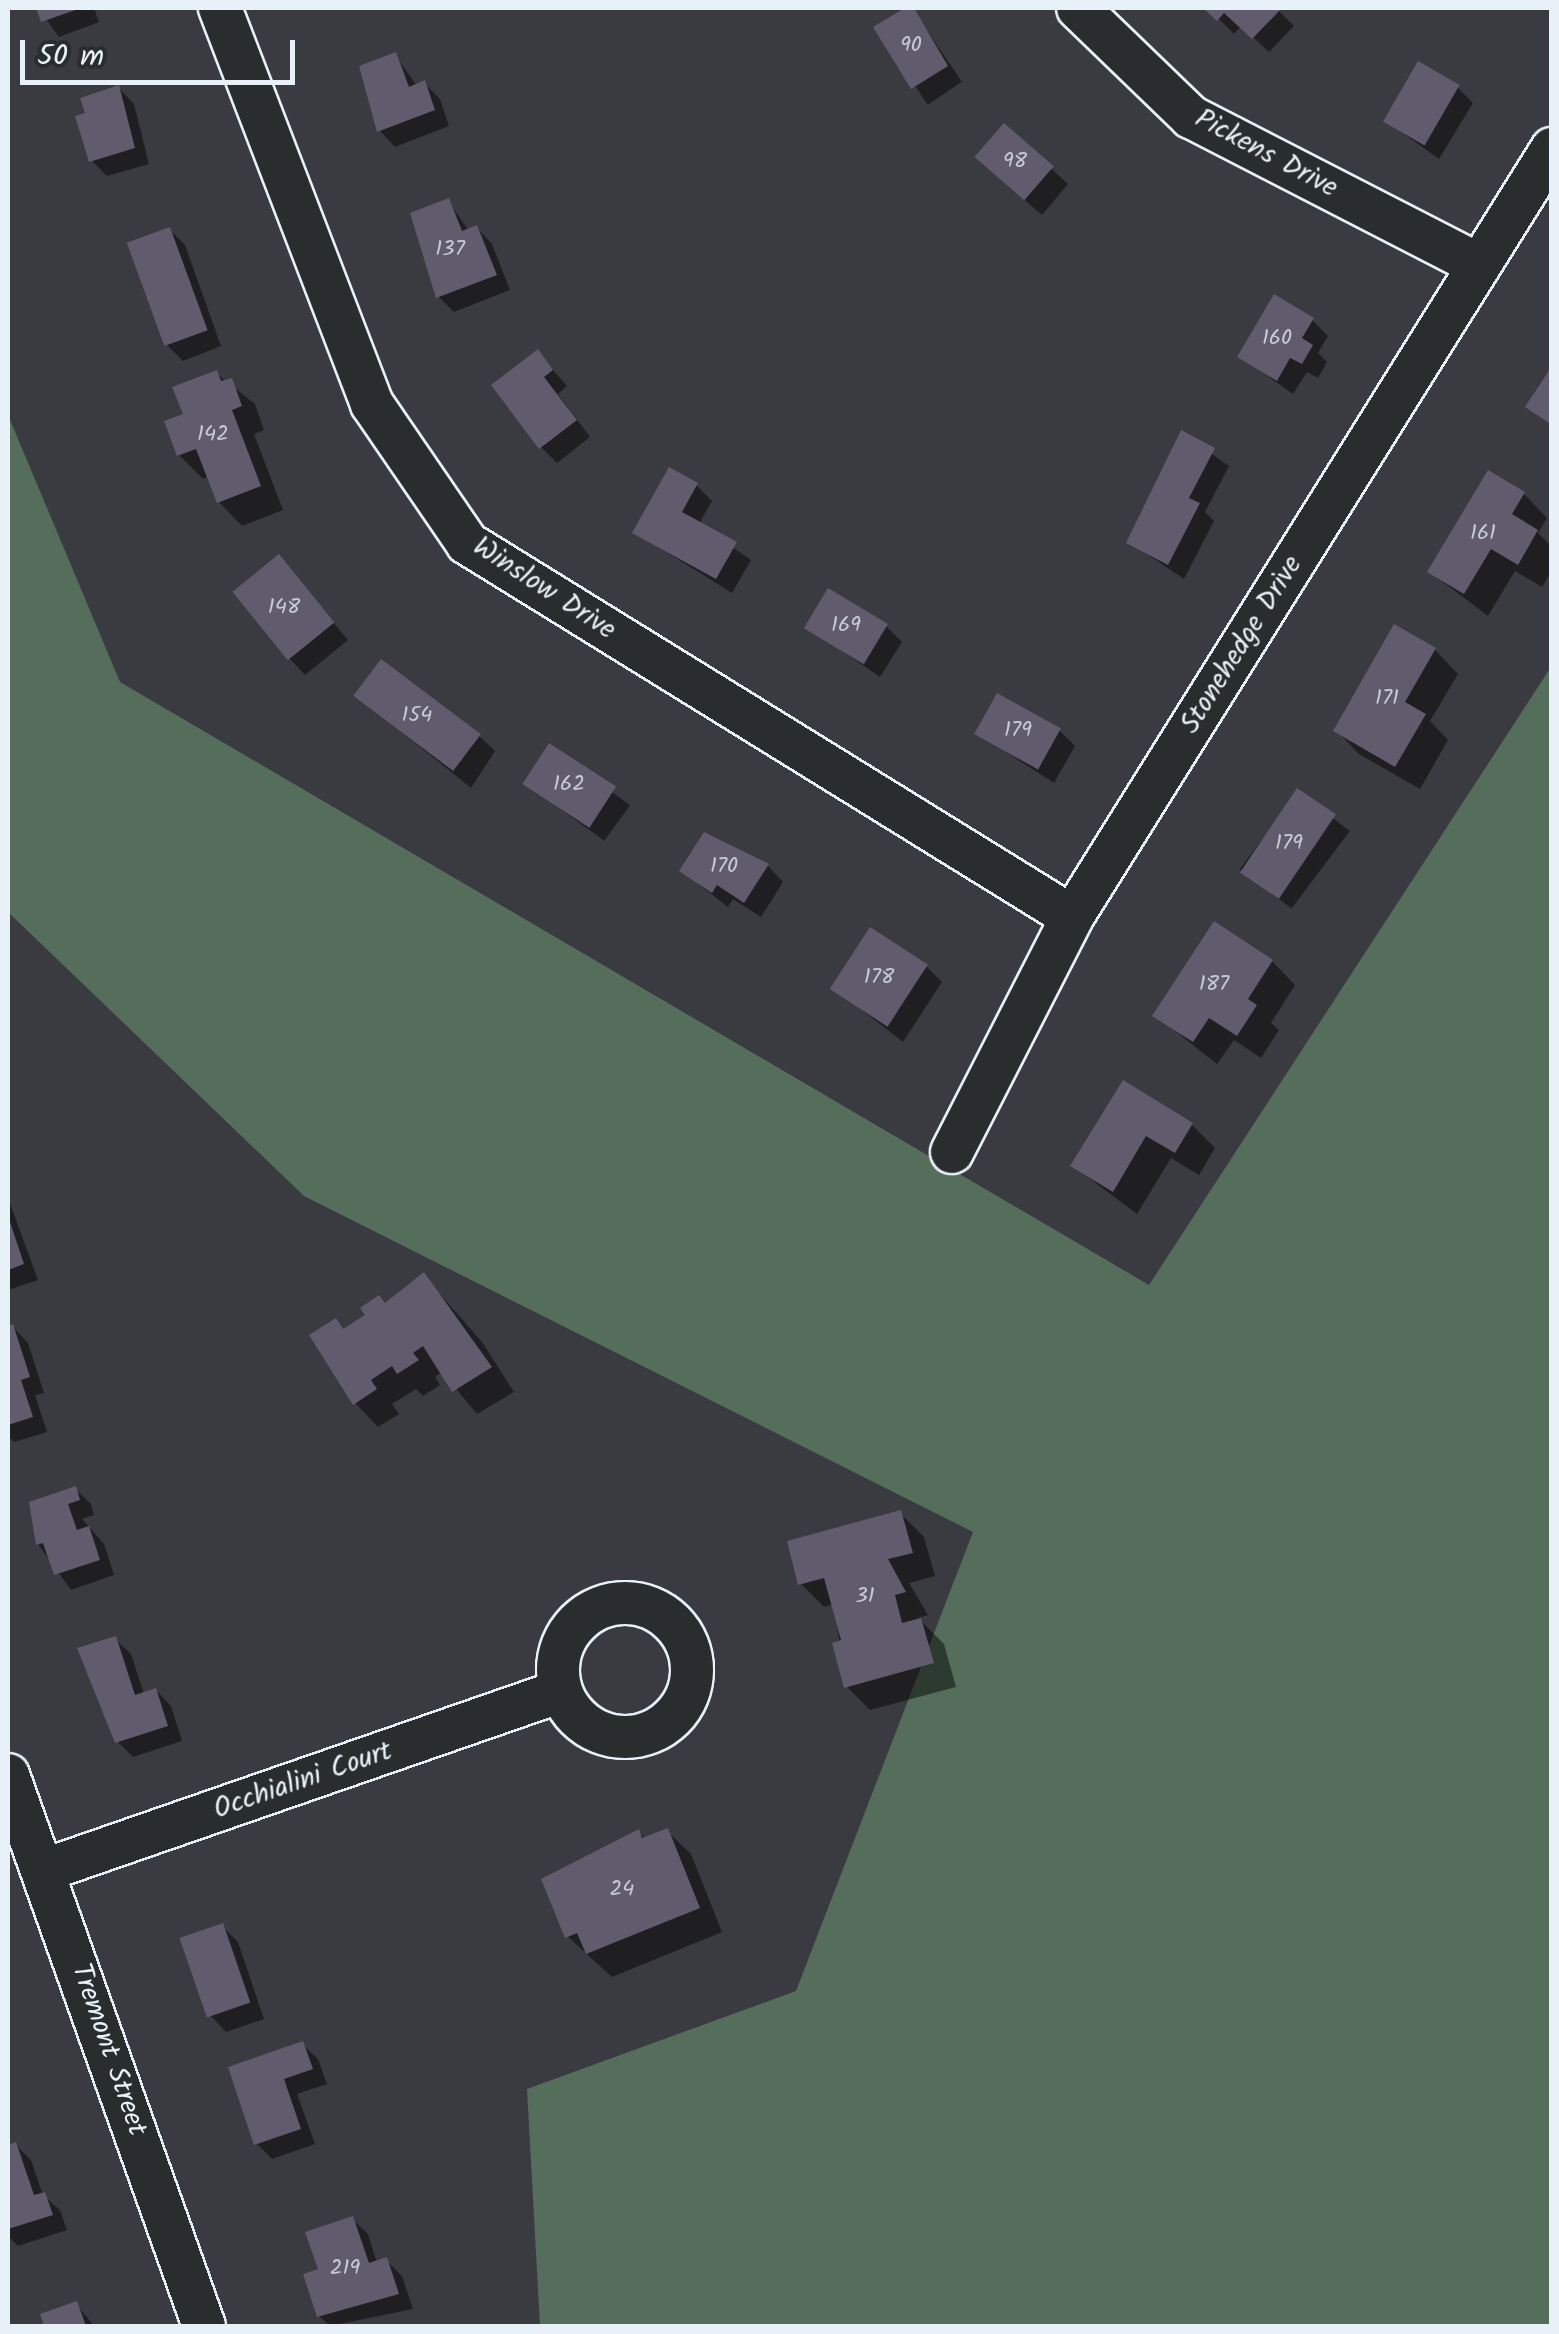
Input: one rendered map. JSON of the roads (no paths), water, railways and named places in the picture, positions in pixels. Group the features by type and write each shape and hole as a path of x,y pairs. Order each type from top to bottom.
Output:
{"street":[{"name":"Winslow Drive","path":"220,8 372,404 467,543 1072,917"},
{"name":"Pickens Drive","path":"1078,8 1192,117 1480,265"},
{"name":"Stonehedge Drive","path":"952,1152 1072,917 1552,149"},
{"name":"Occhialini Court","path":"45,1870 561,1692"},
{"name":"Tremont Street","path":"8,1775 45,1870 204,2326"}]}
